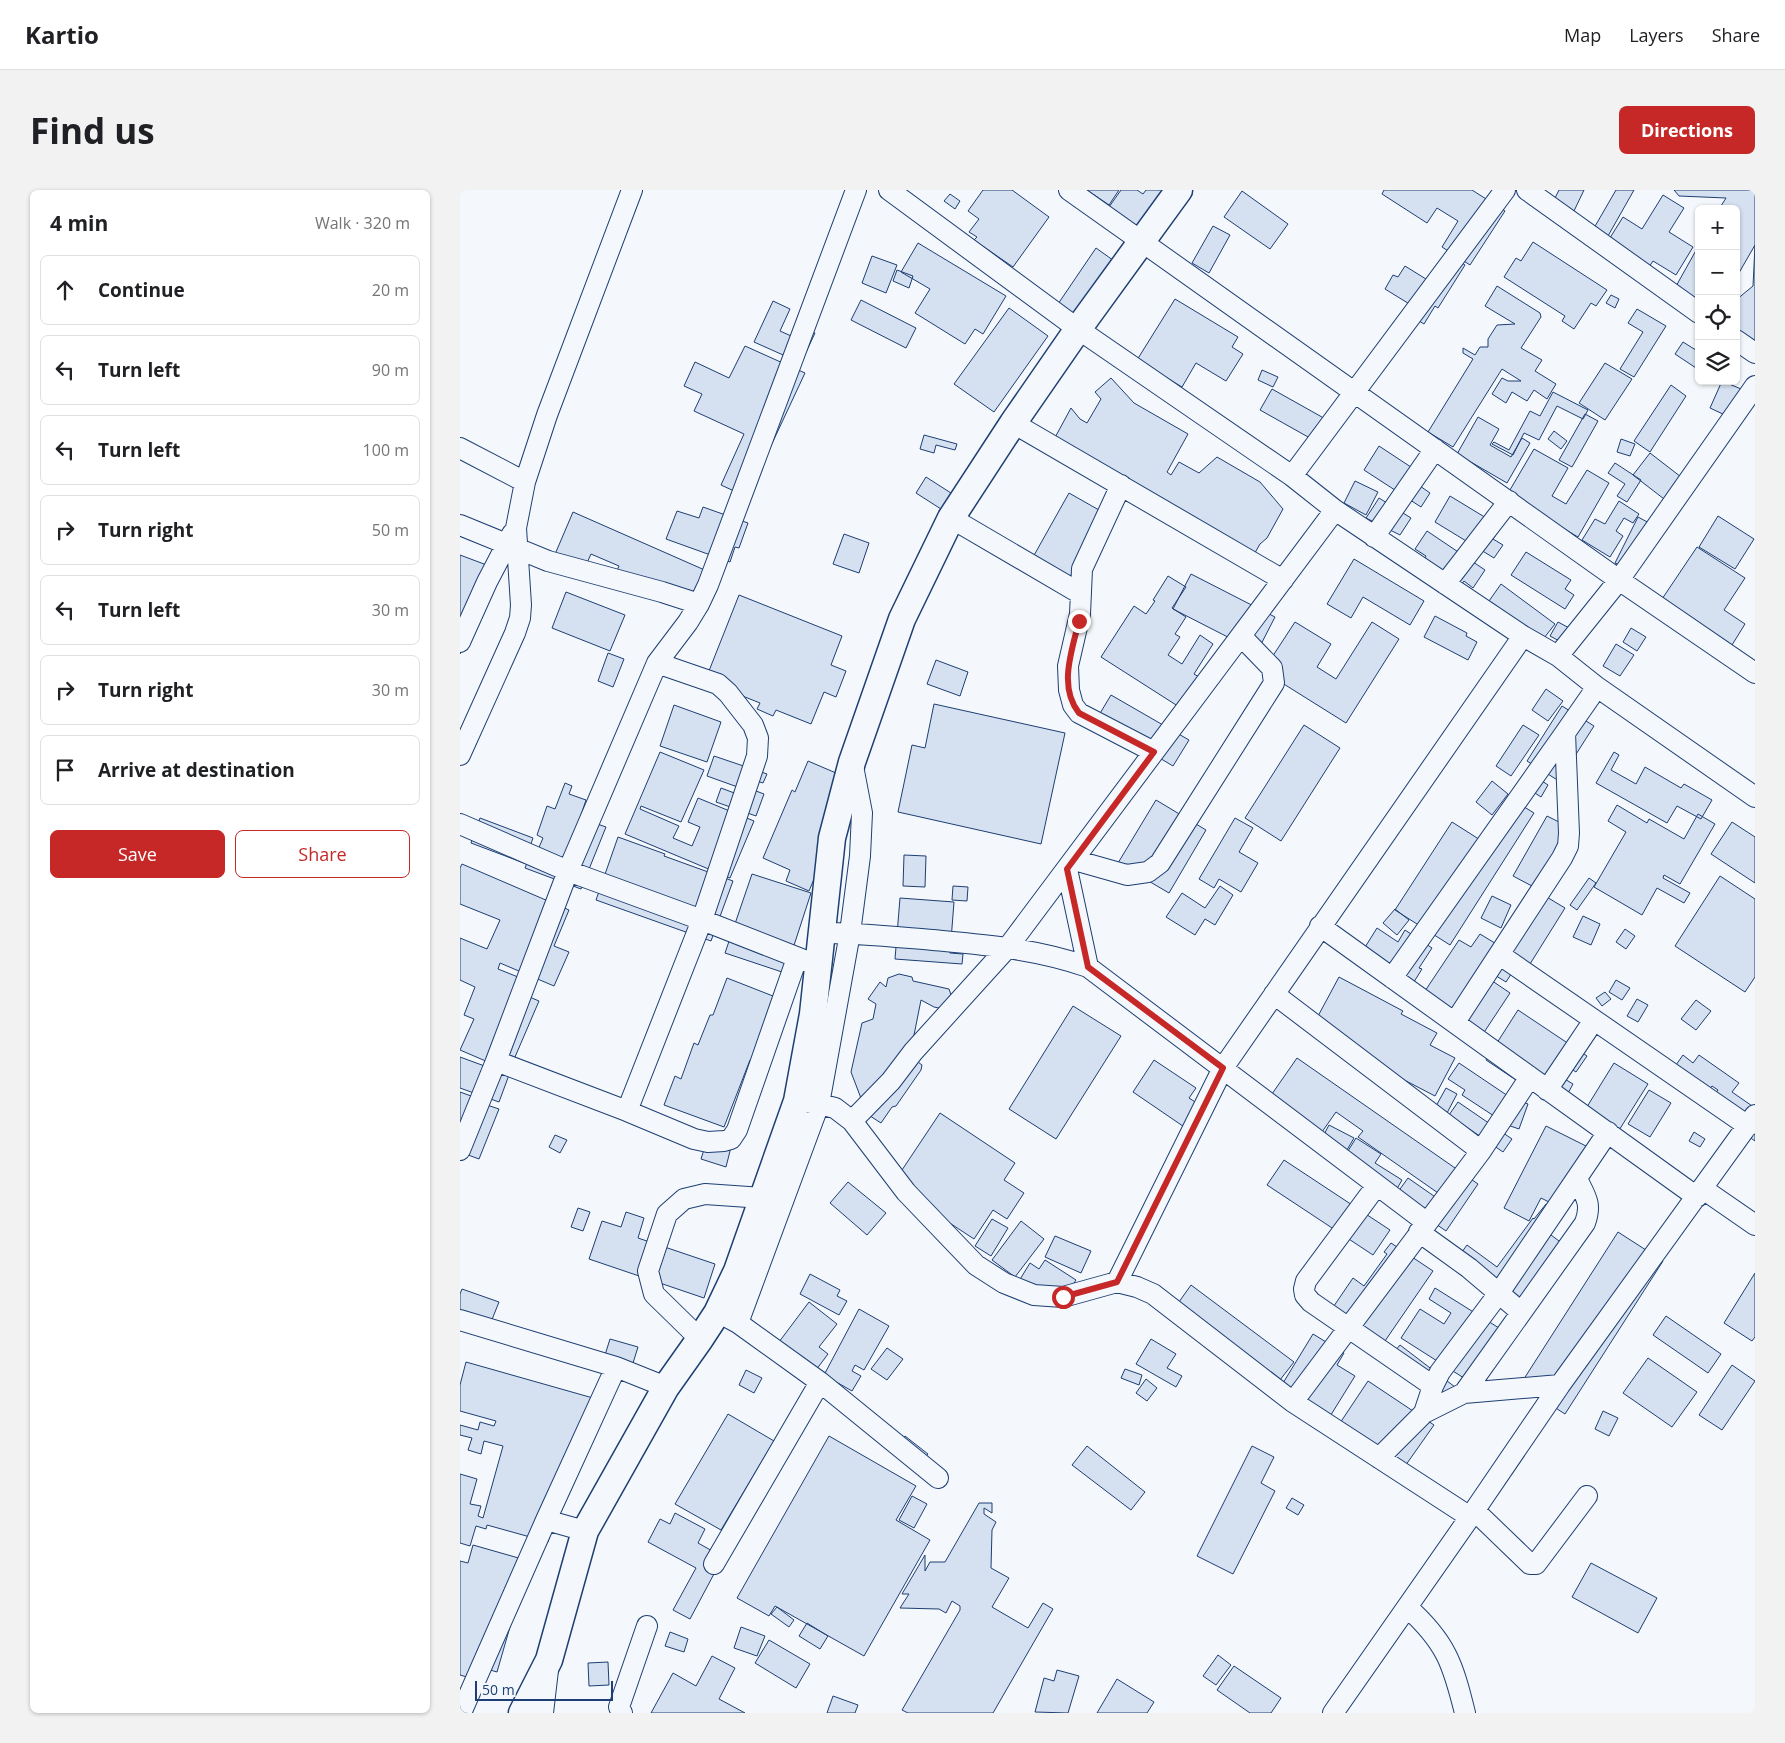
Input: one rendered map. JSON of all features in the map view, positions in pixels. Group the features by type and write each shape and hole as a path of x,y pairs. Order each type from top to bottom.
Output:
{"main road":[{"path":"522,1713 549,1660 585,1531 666,1387 700,1339 727,1318 737,1271 762,1198 808,1102 813,1014 808,962 822,933 832,838 852,762 902,619 951,518 1078,329 1179,190"}],"street":[{"path":"460,754 520,618 514,540 525,482 547,415 632,190"},
{"path":"461,1146 496,1061 568,871 656,662 688,622 699,604 711,576 856,190"},
{"path":"889,190 1078,329 1292,476 1335,510 1523,636 1558,656 1597,687 1755,797"},
{"path":"1069,190 1619,580 1755,673"},
{"path":"1292,476 1506,190"},
{"path":"1528,190 1695,310"},
{"path":"1740,343 1755,354"},
{"path":"1558,656 1619,580 1755,386"},
{"path":"1014,423 1283,580"},
{"path":"460,448 525,482"},
{"path":"1374,536 1435,449"},
{"path":"1121,485 1082,569 1079,621 1068,666 1069,690 1073,705 1079,713 1154,752"},
{"path":"1445,584 1509,502"},
{"path":"852,1121 890,1081 913,1052 1008,947 1335,510"},
{"path":"951,518 1080,594"},
{"path":"460,525 514,540 548,561 699,604"},
{"path":"460,642 514,540"},
{"path":"1070,864 1127,875 1148,872 1160,863 1274,683 1272,668 1240,636"},
{"path":"1117,1282 1223,1068 1523,636"},
{"path":"628,1111 702,920 757,756 758,738 754,725 728,693 718,684 656,662"},
{"path":"1392,978 1597,687"},
{"path":"1455,1022 1500,955 1568,846 1565,733"},
{"path":"852,762 862,813 860,856 850,933 808,1102 727,1318 820,1382 938,1478"},
{"path":"460,824 568,871 702,920 808,962 731,1139 708,1142 694,1138 496,1061"},
{"path":"1070,864 1088,967"},
{"path":"1320,926 1547,1090 1700,1193 1755,1226"},
{"path":"822,933 850,933 1008,947 1062,958 1088,967 1377,1185 1521,1312"},
{"path":"1341,1709 1407,1607 1560,1385 1751,1121 1594,1020 1500,955"},
{"path":"1274,994 1481,1151"},
{"path":"1547,1090 1594,1020"},
{"path":"1293,1402 1481,1151 1530,1077"},
{"path":"808,1102 836,1108 852,1121 906,1192 976,1265 1004,1283 1034,1295 1063,1297 1117,1282 1137,1287 1152,1294 1293,1402 1379,1458 1472,1514 1530,1564 1536,1564 1587,1496"},
{"path":"1424,1413 1440,1372 1499,1293 1608,1132"},
{"path":"1464,1393 1585,1223 1589,1212 1588,1200 1577,1179"},
{"path":"1377,1185 1306,1281 1305,1295 1311,1302 1347,1328 1433,1386"},
{"path":"700,1339 654,1294 648,1272 667,1214 684,1199 704,1194 762,1198"},
{"path":"460,1320 616,1367 666,1387"},
{"path":"464,1709 546,1520 616,1367"},
{"path":"714,1564 820,1382"},
{"path":"1379,1458 1424,1413 1464,1393 1560,1385"},
{"path":"546,1520 585,1531"},
{"path":"1407,1607 1426,1623 1447,1654 1456,1676 1465,1713"},
{"path":"622,1713 619,1707 623,1693 647,1626"},
{"path":"543,1713 549,1660"}],"building":[{"path":"983,190 1012,190 1049,217 1013,267 974,240 977,237 969,232 979,219 968,211"},
{"path":"1087,190 1119,190 1109,205"},
{"path":"1121,190 1137,190 1143,194 1146,190 1181,190 1152,236 1109,207"},
{"path":"1384,190 1472,190 1505,211 1470,265 1442,247 1458,221 1437,208 1427,223 1382,194"},
{"path":"1559,190 1584,190 1574,211 1553,202"},
{"path":"1616,190 1634,190 1608,236 1594,228"},
{"path":"1674,190 1755,190 1755,245 1740,271 1740,205 1722,205 1726,198 1679,196"},
{"path":"1242,191 1288,224 1270,249 1224,217"},
{"path":"950,194 960,201 955,209 944,201"},
{"path":"1663,195 1684,208 1669,232 1693,247 1676,275 1653,261 1649,267 1608,241 1623,217 1642,229"},
{"path":"1213,226 1230,235 1209,273 1192,263"},
{"path":"1533,242 1607,290 1596,306 1591,303 1574,329 1562,321 1565,316 1504,277 1516,258 1521,261"},
{"path":"918,243 1006,296 983,334 975,329 965,344 915,313 930,289 901,272"},
{"path":"1755,245 1755,347 1740,338 1740,297 1753,286"},
{"path":"1096,248 1117,263 1080,318 1058,304"},
{"path":"1695,252 1695,300 1675,288"},
{"path":"872,256 897,265 886,293 862,283"},
{"path":"1451,256 1465,265 1438,308 1435,306 1424,324 1406,313 1411,305 1385,289 1393,275 1398,277 1405,266 1434,284"},
{"path":"897,270 913,276 909,288 893,281"},
{"path":"1497,286 1540,313 1541,317 1521,348 1542,360 1535,371 1556,384 1547,399 1534,390 1527,401 1512,392 1506,403 1492,394 1502,378 1508,381 1521,381 1502,369 1453,447 1428,432 1473,359 1463,353 1463,348 1475,355 1480,347 1488,347 1488,339 1497,325 1515,324 1485,306"},
{"path":"1611,295 1619,299 1615,308 1606,303"},
{"path":"1175,299 1238,337 1232,347 1243,354 1226,381 1196,363 1182,387 1137,360"},
{"path":"861,300 916,328 906,348 851,320"},
{"path":"773,301 790,309 780,331 798,339 804,328 815,333 801,363 754,342"},
{"path":"1009,308 1048,336 994,412 954,384"},
{"path":"1637,309 1666,326 1634,377 1620,369 1643,332 1628,323"},
{"path":"1683,342 1695,350 1695,367 1675,354"},
{"path":"745,346 805,373 747,497 721,485 744,434 694,411 702,394 684,386 695,362 729,378"},
{"path":"1605,363 1632,379 1605,420 1579,403"},
{"path":"1262,370 1278,377 1273,387 1258,380"},
{"path":"1111,378 1134,403 1188,434 1167,472 1171,475 1179,462 1199,473 1217,457 1260,482 1283,509 1267,538 1260,544 1252,558 1052,443 1071,408 1080,419 1087,423 1101,399 1095,392"},
{"path":"1671,385 1686,396 1650,452 1634,441"},
{"path":"1720,385 1732,385 1753,394 1740,422 1710,408"},
{"path":"1272,389 1329,421 1317,442 1260,410"},
{"path":"1553,392 1588,410 1583,419 1557,406 1539,440 1524,433 1513,455 1492,444 1494,442 1509,450 1530,411 1540,416"},
{"path":"1585,414 1598,421 1572,467 1559,460"},
{"path":"1478,417 1499,429 1490,445 1511,457 1522,438 1530,443 1507,483 1457,454"},
{"path":"1554,431 1567,441 1561,449 1548,439"},
{"path":"924,435 957,444 955,450 936,445 934,453 920,449"},
{"path":"1621,439 1635,444 1630,456 1617,452"},
{"path":"1379,446 1426,477 1420,486 1430,493 1421,507 1364,470"},
{"path":"1534,449 1568,468 1552,496 1566,504 1587,470 1609,483 1578,537 1507,495"},
{"path":"1650,453 1694,487 1677,509 1633,475"},
{"path":"1615,463 1641,480 1627,502 1617,496 1625,484 1608,473"},
{"path":"926,477 951,493 941,509 916,493"},
{"path":"1355,481 1378,492 1366,515 1344,503"},
{"path":"1069,493 1106,514 1064,587 1028,566"},
{"path":"1450,496 1501,527 1493,539 1503,545 1494,558 1435,522"},
{"path":"1379,498 1411,518 1400,535 1366,518"},
{"path":"1619,501 1639,514 1633,523 1624,518 1616,531 1623,536 1610,557 1582,540 1595,519 1605,524"},
{"path":"703,507 748,523 739,548 735,547 730,562 666,539 677,511 699,518"},
{"path":"573,512 716,575 701,608 616,573 619,566 591,554 583,572 553,559"},
{"path":"1718,516 1754,539 1735,569 1699,547"},
{"path":"1638,517 1653,525 1631,570 1615,563"},
{"path":"1427,531 1485,570 1473,588 1464,581 1460,586 1423,562 1426,556 1415,549"},
{"path":"844,534 869,543 859,573 833,564"},
{"path":"1697,547 1745,578 1724,610 1745,624 1732,645 1662,599"},
{"path":"1526,552 1571,580 1565,589 1574,595 1565,609 1511,575"},
{"path":"460,555 492,567 460,654"},
{"path":"1354,559 1424,601 1410,625 1363,597 1351,618 1327,604"},
{"path":"1191,574 1275,617 1257,652 1173,609"},
{"path":"1168,576 1186,587 1172,608 1186,617 1175,634 1180,637 1168,655 1182,664 1200,635 1213,644 1194,674 1204,680 1184,710 1101,657 1134,606 1146,614"},
{"path":"1501,584 1555,624 1544,638 1494,612 1498,607 1489,601"},
{"path":"566,592 625,615 610,651 552,628"},
{"path":"739,595 842,636 831,665 846,671 836,697 824,692 811,724 776,710 773,716 757,709 760,703 705,681"},
{"path":"1435,616 1467,633 1466,636 1477,642 1468,660 1424,637"},
{"path":"1295,622 1331,644 1317,667 1336,679 1372,622 1399,639 1346,723 1263,671"},
{"path":"1558,622 1573,630 1565,644 1550,636"},
{"path":"1631,628 1646,637 1637,651 1623,642"},
{"path":"1616,644 1634,655 1620,676 1603,666"},
{"path":"608,653 624,659 613,687 598,681"},
{"path":"936,660 968,672 960,696 927,684"},
{"path":"1546,689 1563,701 1548,721 1532,710"},
{"path":"1111,695 1189,740 1173,766 1096,720"},
{"path":"934,704 1065,733 1041,844 898,812 912,745 925,748"},
{"path":"674,705 721,722 707,762 660,746"},
{"path":"1562,706 1594,726 1559,781 1527,761"},
{"path":"1304,725 1340,748 1281,841 1245,818"},
{"path":"1523,725 1539,735 1511,776 1496,766"},
{"path":"660,752 704,770 681,822 641,806 640,809 679,826 673,838 692,846 700,827 688,822 698,798 754,821 730,878 625,834"},
{"path":"1614,752 1619,755 1611,770 1636,784 1645,767 1681,788 1684,784 1712,800 1701,819 1677,806 1667,823 1596,783"},
{"path":"714,756 767,774 763,783 750,779 746,790 707,776"},
{"path":"808,761 850,779 824,855 809,891 786,881 790,870 763,858 792,790 795,792"},
{"path":"1533,775 1548,785 1541,797 1526,787"},
{"path":"1492,781 1508,794 1492,815 1476,802"},
{"path":"565,783 572,786 569,794 586,800 580,818 606,827 581,889 525,868 532,850 537,852 543,838 537,835 547,806 555,809"},
{"path":"721,788 745,797 748,788 764,794 756,816 716,802"},
{"path":"1156,800 1206,830 1169,893 1118,863"},
{"path":"1513,800 1534,813 1450,945 1395,910 1452,822 1485,843"},
{"path":"1617,805 1647,823 1649,819 1684,839 1698,814 1715,824 1680,884 1664,875 1663,878 1690,893 1684,903 1657,888 1642,915 1594,887 1626,832 1608,821"},
{"path":"1547,816 1569,827 1547,894 1513,876"},
{"path":"480,818 533,838 524,863 471,843"},
{"path":"1235,818 1253,828 1239,852 1258,863 1241,892 1219,879 1214,888 1199,879"},
{"path":"1732,822 1755,837 1755,883 1711,854"},
{"path":"618,837 733,881 711,941 596,900"},
{"path":"904,855 926,856 925,887 903,886"},
{"path":"462,864 569,910 554,946 569,952 554,986 500,963 498,969 518,977 513,990 539,1001 509,1071 460,1050 474,1019 464,1015 475,987 460,980 460,938 487,949 500,920 460,904 460,868"},
{"path":"752,874 811,893 785,973 725,953"},
{"path":"1720,876 1755,899 1755,977 1745,992 1675,946"},
{"path":"1589,878 1596,883 1577,910 1570,905"},
{"path":"953,886 968,887 967,901 952,900"},
{"path":"1220,886 1233,895 1215,925 1205,919 1195,935 1166,917 1182,893 1205,908"},
{"path":"1540,893 1565,908 1530,964 1500,946"},
{"path":"1492,896 1511,905 1501,928 1481,918"},
{"path":"900,898 954,902 950,953 963,954 962,964 895,959"},
{"path":"1395,909 1409,920 1397,935 1383,923"},
{"path":"1583,916 1600,924 1591,945 1573,937"},
{"path":"1377,928 1398,942 1405,930 1432,948 1419,968 1422,969 1407,993 1357,960"},
{"path":"1625,929 1635,936 1626,949 1616,942"},
{"path":"1480,934 1498,945 1485,976 1510,993 1475,1046 1415,1006 1459,940 1471,947"},
{"path":"1501,960 1515,968 1506,982 1493,974"},
{"path":"899,974 912,977 913,981 949,989 957,1012 934,1007 921,1000 911,1050 907,1054 922,1065 921,1070 896,1106 892,1107 881,1123 867,1114 851,1072 862,1023 873,1019 876,1004 868,999 880,982 886,987 888,978"},
{"path":"1339,977 1403,1011 1401,1014 1437,1033 1430,1045 1455,1058 1435,1096 1310,1031"},
{"path":"727,978 778,998 754,1062 750,1060 724,1127 664,1105 675,1076 681,1079 694,1043 698,1045 710,1015 713,1015"},
{"path":"1616,980 1630,988 1622,1000 1609,992"},
{"path":"1605,992 1611,999 1602,1006 1596,998"},
{"path":"1637,999 1648,1005 1638,1022 1627,1016"},
{"path":"1696,1000 1711,1011 1696,1030 1681,1019"},
{"path":"1073,1006 1121,1036 1056,1139 1009,1109"},
{"path":"1518,1010 1587,1056 1576,1072 1563,1063 1540,1096 1486,1060"},
{"path":"1683,1055 1693,1063 1699,1055 1739,1083 1732,1092 1755,1108 1755,1141 1706,1106 1718,1090 1712,1086 1699,1103 1666,1079"},
{"path":"460,1057 509,1075 499,1102 460,1088"},
{"path":"1297,1058 1478,1184 1446,1231 1395,1196 1408,1178 1441,1201 1438,1193 1358,1137 1363,1131 1336,1112 1317,1139 1265,1104"},
{"path":"1154,1060 1196,1088 1189,1098 1211,1112 1196,1135 1133,1092"},
{"path":"1459,1063 1508,1096 1494,1116 1462,1095 1465,1090 1448,1079"},
{"path":"1614,1063 1648,1084 1611,1143 1577,1123"},
{"path":"1558,1075 1573,1084 1562,1104"},
{"path":"1446,1088 1457,1094 1447,1113 1436,1106"},
{"path":"1649,1090 1671,1103 1650,1137 1628,1124"},
{"path":"460,1092 485,1101 484,1104 499,1109 479,1159 460,1152"},
{"path":"1508,1097 1528,1104 1519,1129 1499,1122"},
{"path":"1458,1102 1512,1139 1503,1152 1449,1115"},
{"path":"940,1113 1015,1163 1004,1180 1024,1193 1007,1219 993,1210 974,1239 892,1185"},
{"path":"1329,1125 1354,1138 1344,1155 1320,1142"},
{"path":"1546,1126 1602,1154 1583,1189 1579,1187 1567,1211 1541,1198 1529,1221 1504,1208"},
{"path":"1694,1132 1705,1139 1700,1147 1689,1141"},
{"path":"555,1135 567,1140 560,1153 549,1147"},
{"path":"1356,1138 1381,1154 1375,1163 1402,1180 1395,1192 1343,1159"},
{"path":"707,1140 731,1147 726,1167 701,1159"},
{"path":"1284,1160 1390,1230 1373,1255 1267,1185"},
{"path":"848,1182 886,1213 867,1235 830,1203"},
{"path":"1546,1204 1555,1211 1543,1229 1563,1244 1515,1304 1456,1260 1467,1245 1497,1267 1533,1218"},
{"path":"578,1208 590,1212 583,1231 571,1227"},
{"path":"626,1212 644,1218 638,1238 715,1264 704,1298 589,1259 602,1221 621,1227"},
{"path":"992,1219 1008,1228 991,1256 975,1246"},
{"path":"1021,1221 1044,1239 1015,1277 992,1260"},
{"path":"1618,1232 1663,1261 1565,1414 1520,1385"},
{"path":"1055,1236 1091,1251 1081,1273 1045,1257"},
{"path":"1391,1243 1433,1271 1374,1357 1323,1322 1353,1278 1364,1286 1387,1254 1384,1252"},
{"path":"1045,1260 1076,1280 1058,1307 1019,1281 1030,1263 1039,1269"},
{"path":"1755,1273 1755,1337 1752,1341 1724,1323"},
{"path":"810,1274 840,1290 837,1296 847,1301 839,1315 800,1294"},
{"path":"1191,1285 1294,1362 1276,1385 1174,1309"},
{"path":"1435,1288 1499,1328 1467,1380 1401,1338 1420,1309 1444,1324 1451,1313 1429,1299"},
{"path":"462,1289 499,1302 489,1327 460,1317 460,1294"},
{"path":"809,1302 837,1324 819,1347 828,1354 816,1370 779,1342"},
{"path":"859,1309 889,1326 864,1370 855,1365 852,1371 861,1376 852,1391 824,1375"},
{"path":"1666,1316 1721,1354 1708,1373 1653,1335"},
{"path":"1313,1334 1344,1353 1337,1365 1355,1376 1329,1418 1280,1388"},
{"path":"610,1339 638,1347 633,1363 605,1355"},
{"path":"1151,1339 1176,1354 1167,1368 1182,1376 1176,1387 1136,1364"},
{"path":"1400,1345 1455,1387 1442,1403 1385,1363"},
{"path":"887,1348 903,1359 887,1380 871,1369"},
{"path":"1648,1358 1697,1392 1672,1427 1623,1393"},
{"path":"466,1362 600,1400 570,1464 548,1542 487,1525 486,1529 476,1526 470,1546 460,1543 460,1474 477,1479 470,1504 481,1506 478,1516 483,1518 503,1446 484,1441 481,1454 468,1450 472,1438 460,1435 460,1425 478,1430 480,1422 494,1426 496,1421 460,1411 460,1385"},
{"path":"1732,1365 1755,1381 1722,1430 1699,1415"},
{"path":"1125,1369 1142,1375 1139,1385 1121,1378"},
{"path":"746,1370 762,1378 754,1393 739,1385"},
{"path":"1146,1379 1157,1388 1147,1401 1136,1393"},
{"path":"1368,1381 1434,1425 1403,1469 1338,1426"},
{"path":"1603,1411 1618,1418 1609,1436 1595,1429"},
{"path":"728,1414 774,1441 721,1530 675,1504"},
{"path":"829,1436 916,1486 896,1520 930,1540 864,1656 775,1606 769,1616 737,1598"},
{"path":"905,1436 928,1454 922,1462 899,1445"},
{"path":"1087,1446 1145,1492 1131,1510 1072,1465"},
{"path":"1252,1446 1274,1457 1261,1483 1275,1491 1233,1574 1197,1556"},
{"path":"912,1496 927,1504 914,1528 899,1520"},
{"path":"1292,1498 1304,1505 1298,1515 1286,1508"},
{"path":"979,1503 992,1503 992,1513 984,1508 984,1514 996,1522 992,1530 991,1568 1009,1578 992,1607 1028,1628 1043,1603 1053,1609 993,1713 908,1713 902,1710 960,1610 960,1606 952,1601 946,1613 939,1609 900,1608 909,1594 902,1594 925,1555 925,1571 930,1562 945,1562"},
{"path":"675,1513 705,1529 698,1543 723,1557 690,1619 673,1610 696,1568 648,1542 660,1519 670,1524"},
{"path":"473,1545 529,1561 497,1672 487,1669 484,1682 460,1675 460,1561 468,1563"},
{"path":"1591,1563 1657,1598 1638,1633 1572,1597"},
{"path":"777,1607 794,1620 789,1627 771,1614"},
{"path":"807,1623 828,1636 820,1649 799,1636"},
{"path":"741,1627 765,1636 757,1656 734,1648"},
{"path":"670,1632 688,1639 684,1652 665,1646"},
{"path":"769,1640 810,1664 796,1688 755,1663"},
{"path":"1218,1655 1231,1665 1216,1685 1203,1676"},
{"path":"712,1656 735,1668 719,1699 745,1713 651,1713 673,1673 696,1686"},
{"path":"608,1662 609,1685 589,1686 588,1663"},
{"path":"1234,1666 1281,1698 1271,1713 1250,1713 1217,1690"},
{"path":"1057,1670 1079,1676 1068,1713 1035,1712 1044,1678 1054,1681"},
{"path":"1117,1679 1154,1702 1147,1713 1097,1713"},
{"path":"833,1696 858,1705 855,1713 827,1713"}],"route":[{"path":"1063,1297 1117,1282 1223,1068 1088,967 1067,869 1154,752 1079,713 1073,705 1069,690 1068,666 1079,621"}]}
